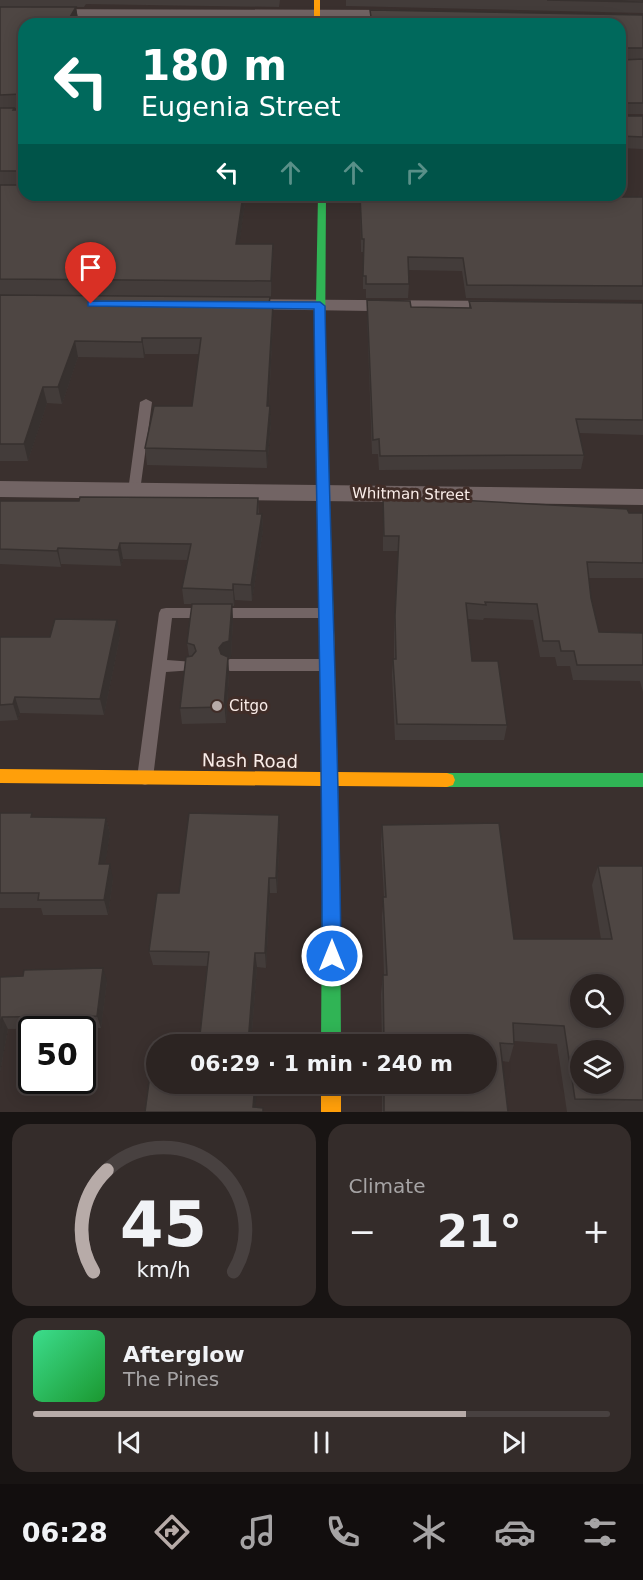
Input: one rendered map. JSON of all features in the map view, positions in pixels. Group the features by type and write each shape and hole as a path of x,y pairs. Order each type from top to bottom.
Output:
{"main road":[{"path":"322,201 320,306 322,492 331,780 331,1034"},
{"name":"Nash Road","path":"0,776 331,780 643,780"},
{"path":"331,1094 331,1112"}],"street":[{"path":"0,13 317,12 421,15"},
{"path":"213,305 523,307"},
{"name":"Whitman Street","path":"0,489 643,497"}],"lane":[{"path":"134,490 146,402"},
{"path":"145,778 166,613 327,613"},
{"path":"230,666 328,665"},
{"path":"159,666 189,666"}],"shaded area":[{"path":"0,18 18,18 18,22"}],"building":[{"path":"547,0 643,0 643,2"},
{"path":"0,7 76,7 70,18 18,18 18,94 0,95"},
{"path":"370,10 643,15 643,48 626,48 626,18 371,18"},
{"path":"643,59 643,103 626,103 626,60"},
{"path":"0,108 14,108 13,110 18,110 18,171 0,171"},
{"path":"626,116 643,116 643,137 626,136"},
{"path":"0,185 18,185 18,201 242,201 236,244 273,244 271,281 0,279"},
{"path":"626,197 643,197 643,286 467,285 463,258 408,257 409,284 366,284 366,276 363,276 364,239 362,239 360,201 626,201"},
{"path":"0,295 270,297 269,304 273,304 267,406 270,406 266,451 145,448 154,406 192,406 201,338 142,338 142,342 75,341 58,387 43,387 24,444 0,444"},
{"path":"367,300 410,301 411,307 471,308 469,301 643,303 643,420 576,419 584,455 380,456 379,439 373,440"},
{"path":"383,496 627,509 629,513 643,513 643,563 587,562 591,598 599,632 643,633 643,665 577,665 574,651 561,651 559,641 543,641 537,604 466,603 472,661 498,661 507,725 397,724 393,659 396,659 395,616 399,536 384,536"},
{"path":"80,497 258,498 257,514 262,514 251,585 233,584 233,590 182,588 191,544 120,543 118,550 0,549 0,501 79,501"},
{"path":"192,604 232,604 229,641 223,643 219,648 221,654 228,657 224,707 180,708 186,657 192,656 196,651 194,645 187,643"},
{"path":"55,619 117,620 100,699 15,697 13,704 0,705 0,637 50,637"},
{"path":"0,813 32,813 31,817 106,818 99,864 110,864 104,900 38,900 39,893 0,893"},
{"path":"189,813 279,815 276,878 269,878 265,953 255,953 249,1034 200,1034 209,952 149,951 157,893 179,893"},
{"path":"499,823 514,939 612,939 598,866 643,866 643,1100 575,1099 574,1094 624,1094 624,1040 570,1040 570,1066 564,1026 513,1023 514,1044 500,1043 508,1112 384,1112 384,1094 497,1094 497,1034 384,1034 383,975 387,975 383,897 386,897 382,825"},
{"path":"103,968 97,1016 2,1017 0,1029 0,977 23,976 24,970"},
{"path":"147,1094 254,1094 253,1107 263,1108 263,1112 145,1112"}],"traffic: fast":[{"path":"322,201 320,357 327,630"},
{"path":"447,780 643,780"},
{"path":"331,901 331,1034"}],"traffic: slow":[{"path":"317,0 317,18"},
{"path":"327,630 331,901"},
{"path":"0,776 447,780"},
{"path":"331,1094 331,1112"}],"place":[{"name":"Citgo","path":"217,706"}],"route":[{"path":"91,304 320,306 322,492 331,780 332,956"}]}
